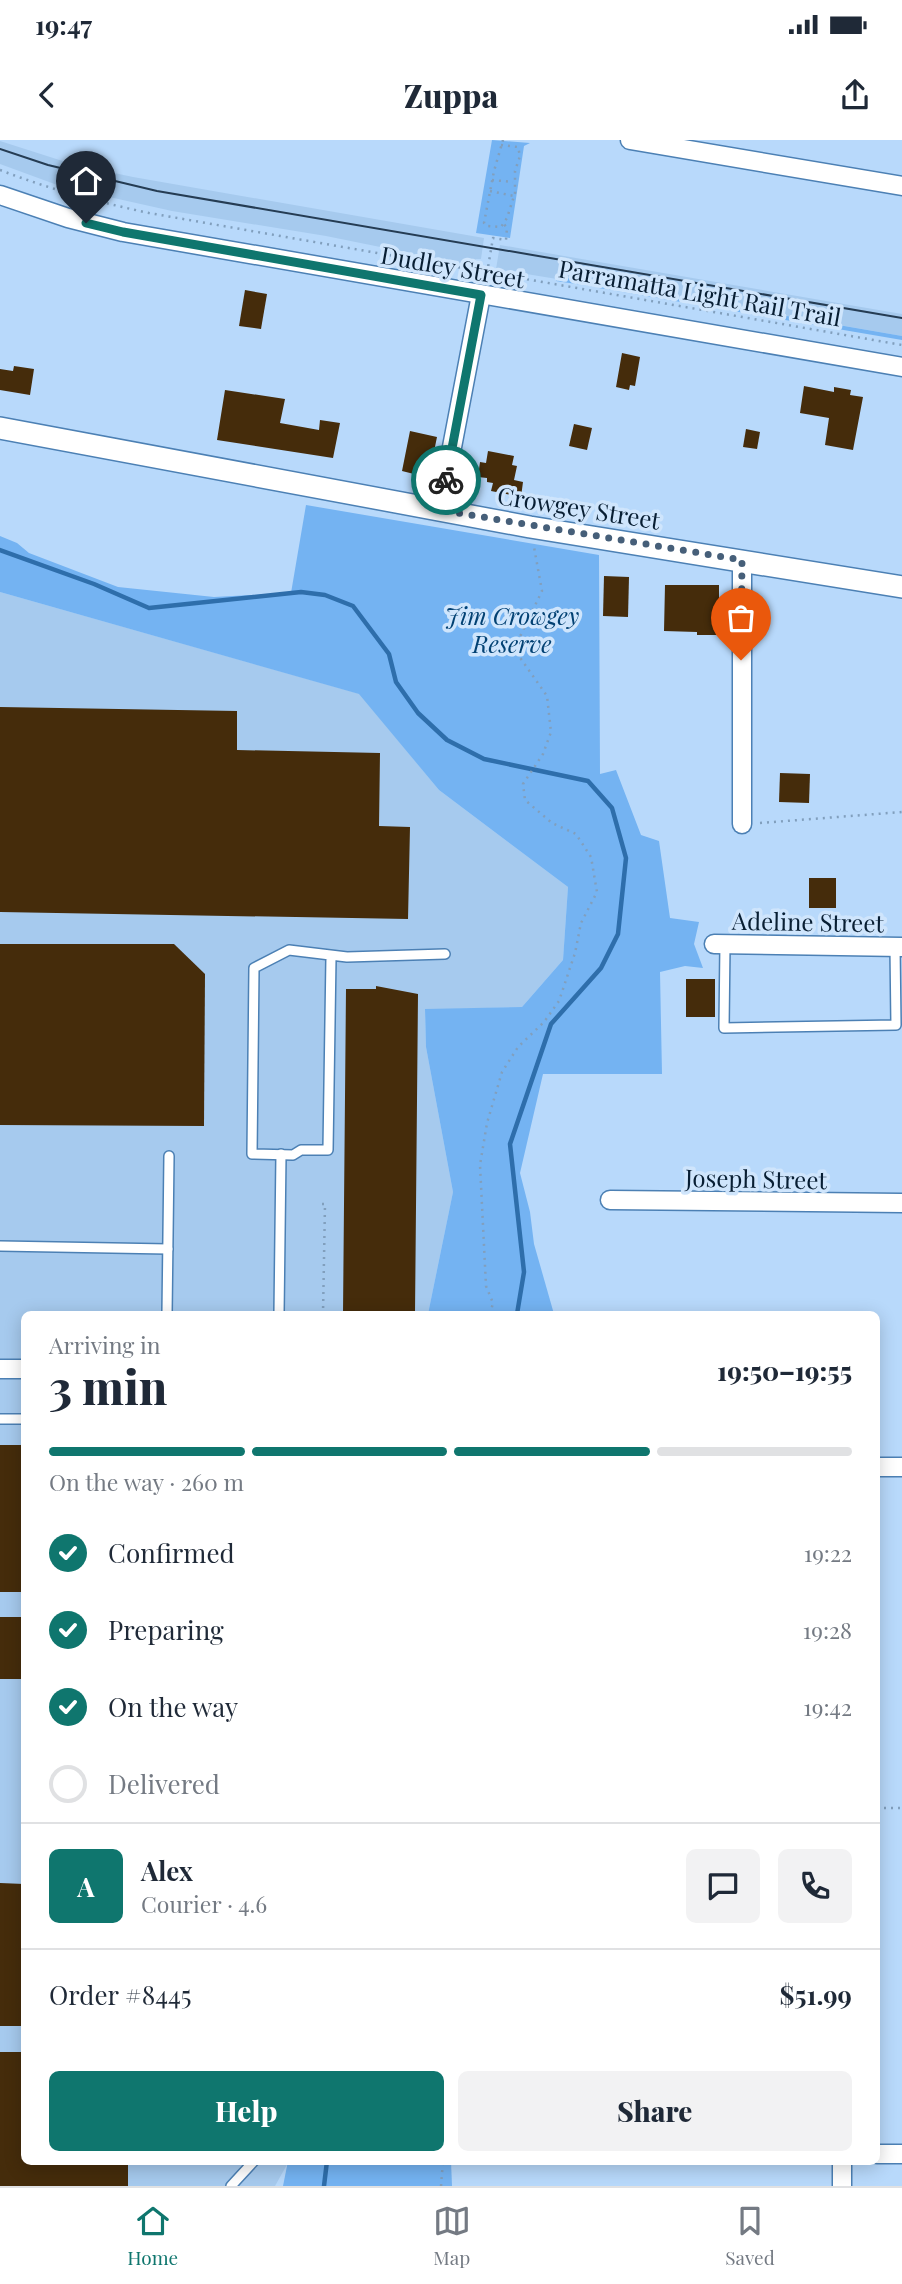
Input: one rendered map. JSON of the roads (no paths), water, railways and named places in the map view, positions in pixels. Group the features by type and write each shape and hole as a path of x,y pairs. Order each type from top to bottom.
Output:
{"street":[{"path":"630,140 902,186"},
{"name":"Dudley Street","path":"0,195 68,218 123,232 902,367"},
{"path":"440,510 481,295"},
{"name":"Crowgey Street","path":"0,428 530,527 902,587"},
{"path":"742,560 742,824"},
{"name":"Adeline Street","path":"720,944 899,947"},
{"name":"Joseph Street","path":"610,1200 902,1203"},
{"path":"0,1369 21,1369"},
{"path":"880,1467 902,1467"},
{"path":"880,2154 902,2154"},
{"path":"842,2165 842,2186"}],"lane":[{"path":"720,944 724,1028 895,1025 899,947"},
{"path":"331,957 328,1150 301,1150 293,1154 251,1154 254,968 289,950 331,957 445,954"},
{"path":"279,1311 281,1154"},
{"path":"167,1311 169,1156"},
{"path":"0,1246 168,1249"},
{"path":"0,1419 21,1419"},
{"path":"232,2186 250,2165"}],"waterway":[{"path":"0,550 94,584 149,608 301,592 325,595 353,606 389,654 396,682 418,713 447,740 484,759 588,781 612,808 626,858 618,934 601,968 551,1024 510,1144 524,1272 518,1311"},
{"path":"324,2186 327,2165"}],"tram line":[{"path":"0,149 48,165 157,191 902,318"}],"park label":[{"name":"Jim Crowgey Reserve","path":"512,629"}]}
